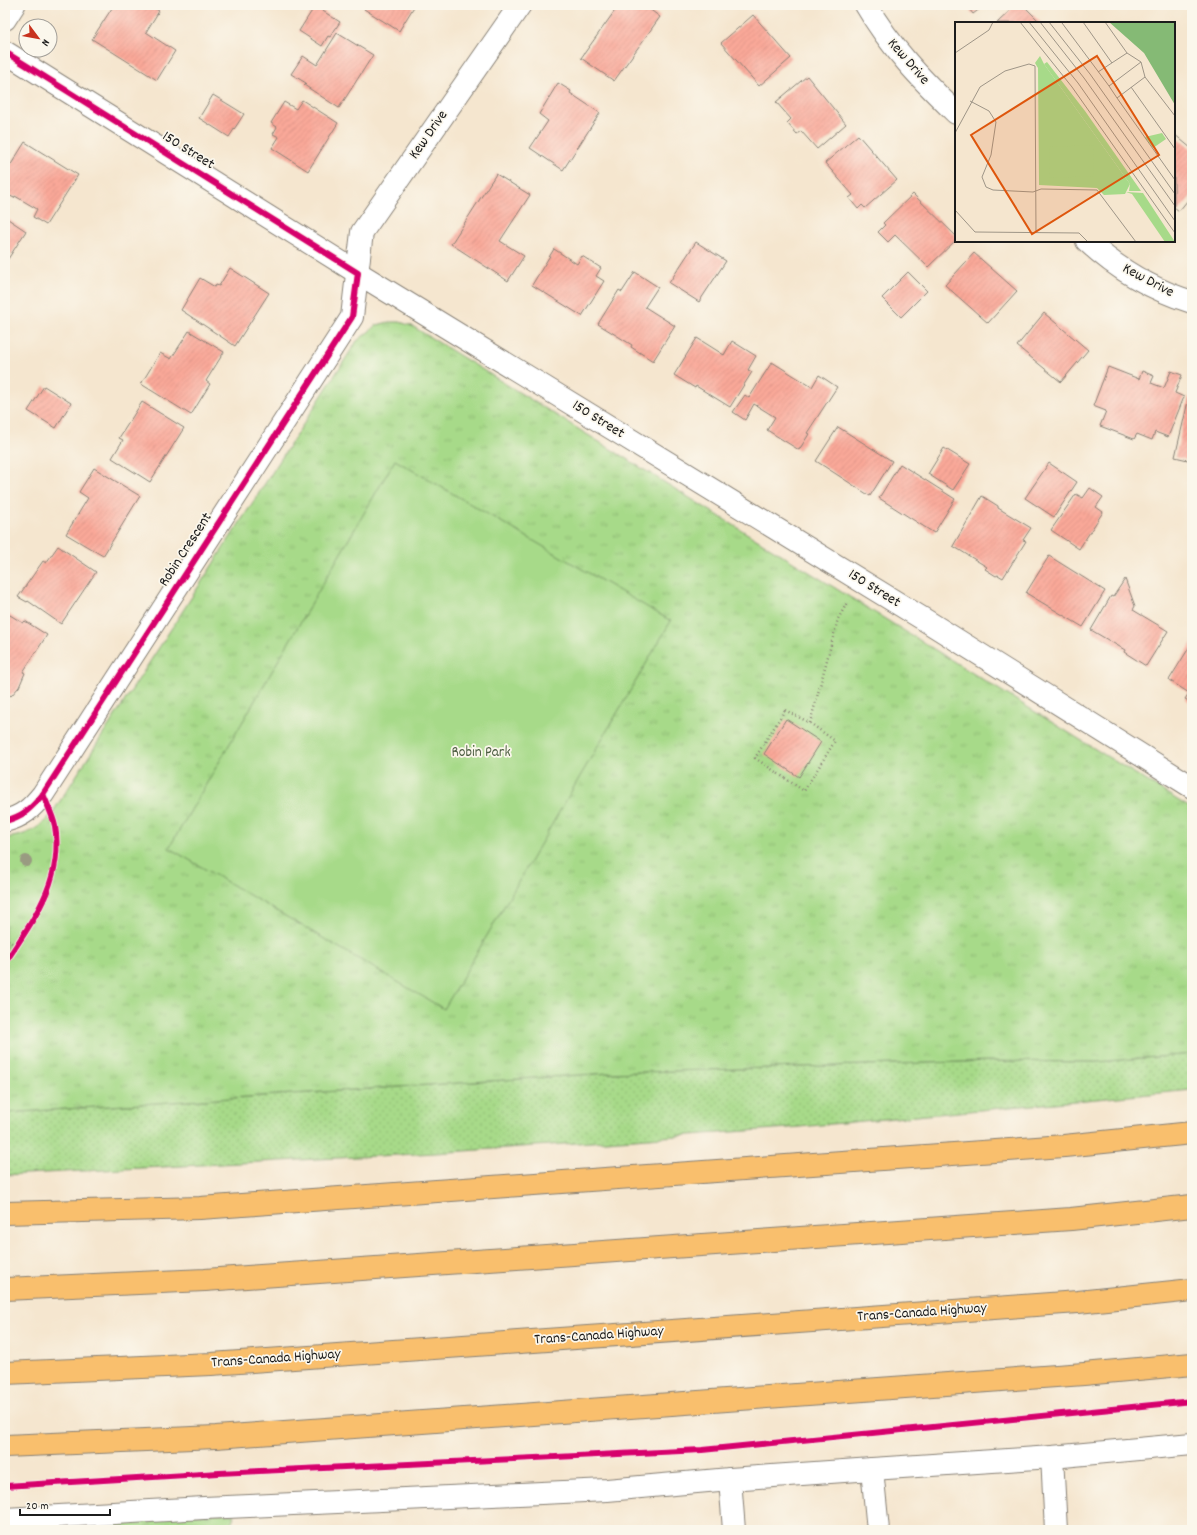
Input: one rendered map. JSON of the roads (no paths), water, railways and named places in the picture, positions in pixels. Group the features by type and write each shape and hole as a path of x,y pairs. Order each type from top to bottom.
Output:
{"highway":[{"path":"5,1213 208,1208 1057,1147 1192,1133"},
{"path":"5,1289 205,1280 1055,1220 1192,1206"},
{"name":"Trans-Canada Highway","path":"5,1373 219,1363 1070,1302 1192,1290"},
{"path":"5,1446 216,1437 1076,1375 1192,1364"}],"street":[{"path":"5,19 14,5"},
{"name":"Kew Drive","path":"358,273 362,232 520,5"},
{"name":"Kew Drive","path":"866,5 874,20 912,69 955,113"},
{"name":"150 Street","path":"5,52 358,273 925,620 1192,787"},
{"name":"Kew Drive","path":"1088,242 1134,276 1163,292 1192,302"},
{"name":"Robin Crescent","path":"5,821 17,818 32,808 43,794 343,331 352,317 358,273"},
{"path":"5,1519 204,1508 607,1490 730,1479 1052,1457 1192,1444"},
{"path":"1052,1457 1056,1530"},
{"path":"872,1469 878,1530"},
{"path":"730,1479 734,1530"}],"park label":[{"name":"Robin Park","path":"481,753"}]}
